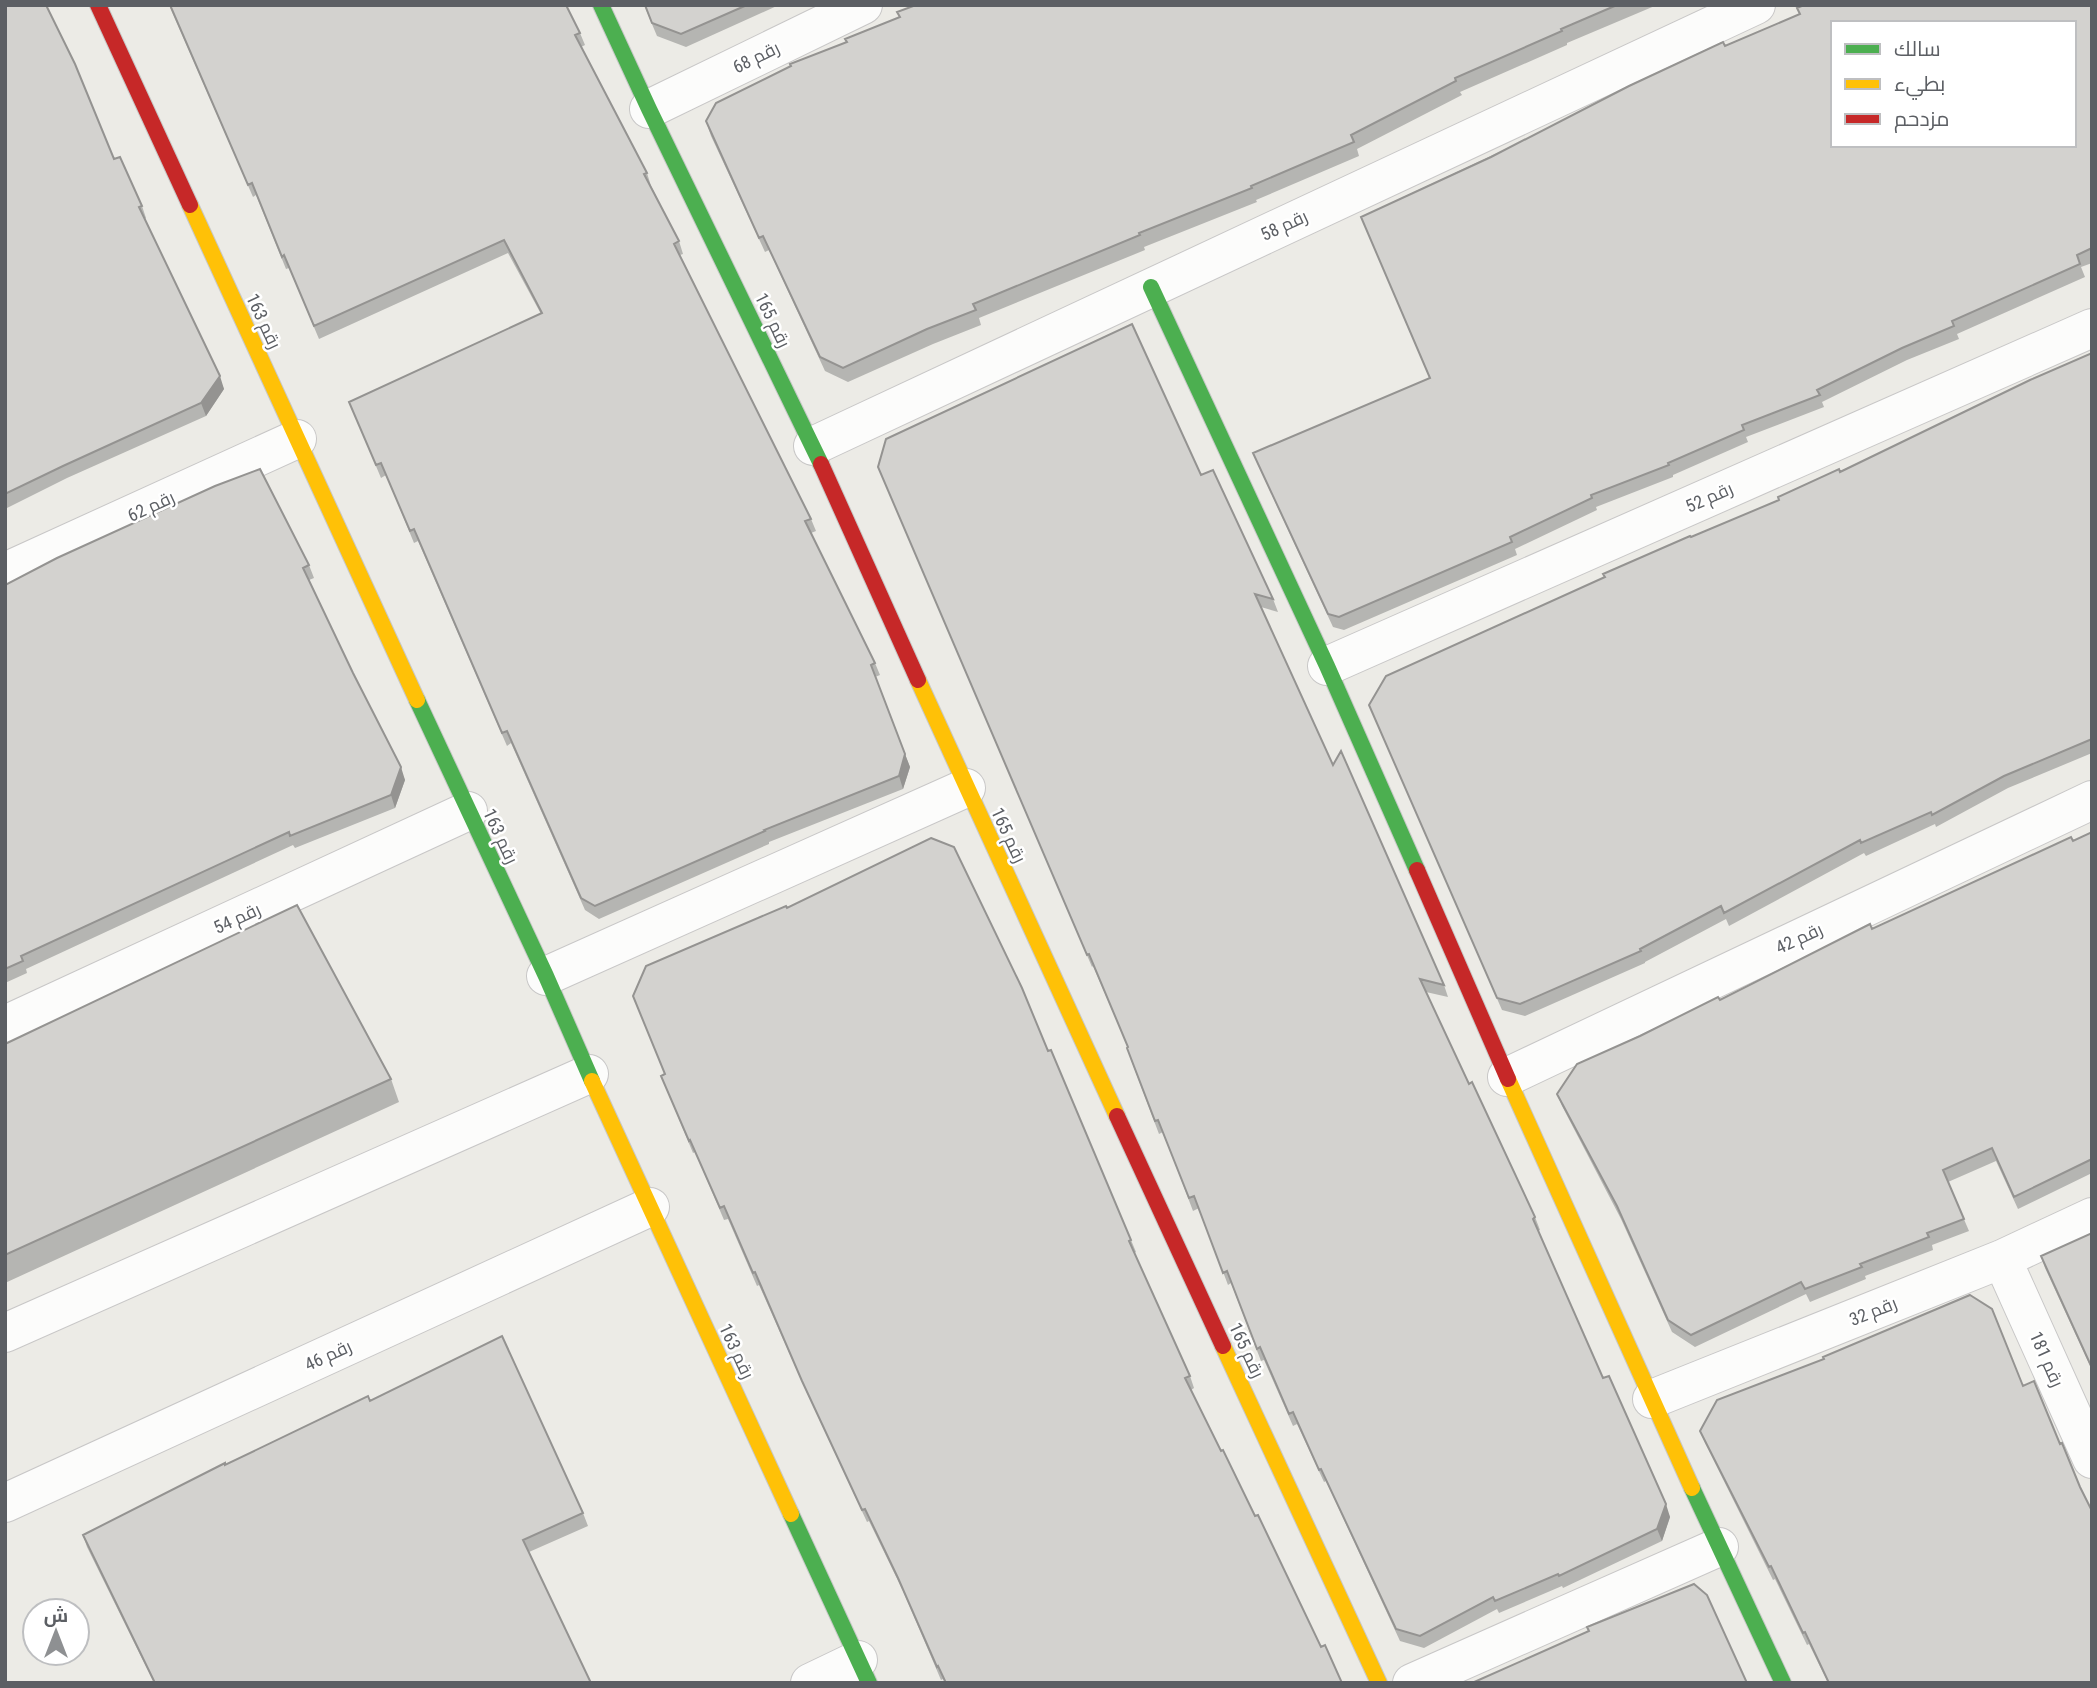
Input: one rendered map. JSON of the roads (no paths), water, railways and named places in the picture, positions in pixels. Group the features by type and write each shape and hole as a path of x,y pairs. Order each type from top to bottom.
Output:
{"street":[{"name":"رقم 163","path":"98,5 864,1671"},
{"name":"رقم 165","path":"601,5 813,446 966,788 1379,1683"},
{"name":"رقم 68","path":"649,109 863,5"},
{"name":"رقم 58","path":"813,446 1756,5"},
{"path":"1151,287 1326,666 1507,1077 1783,1683"},
{"name":"رقم 52","path":"1326,666 2092,328"},
{"name":"رقم 62","path":"5,572 297,439"},
{"path":"546,976 966,788"},
{"name":"رقم 42","path":"1507,1077 2092,800"},
{"name":"رقم 54","path":"5,1026 468,811"},
{"path":"5,1333 589,1074"},
{"name":"رقم 46","path":"5,1503 650,1208"},
{"name":"رقم 32","path":"1652,1399 2003,1259 2092,1217"},
{"name":"رقم 181","path":"2003,1259 2092,1459"},
{"path":"1412,1683 1719,1547"},
{"path":"810,1683 864,1671"}]}
